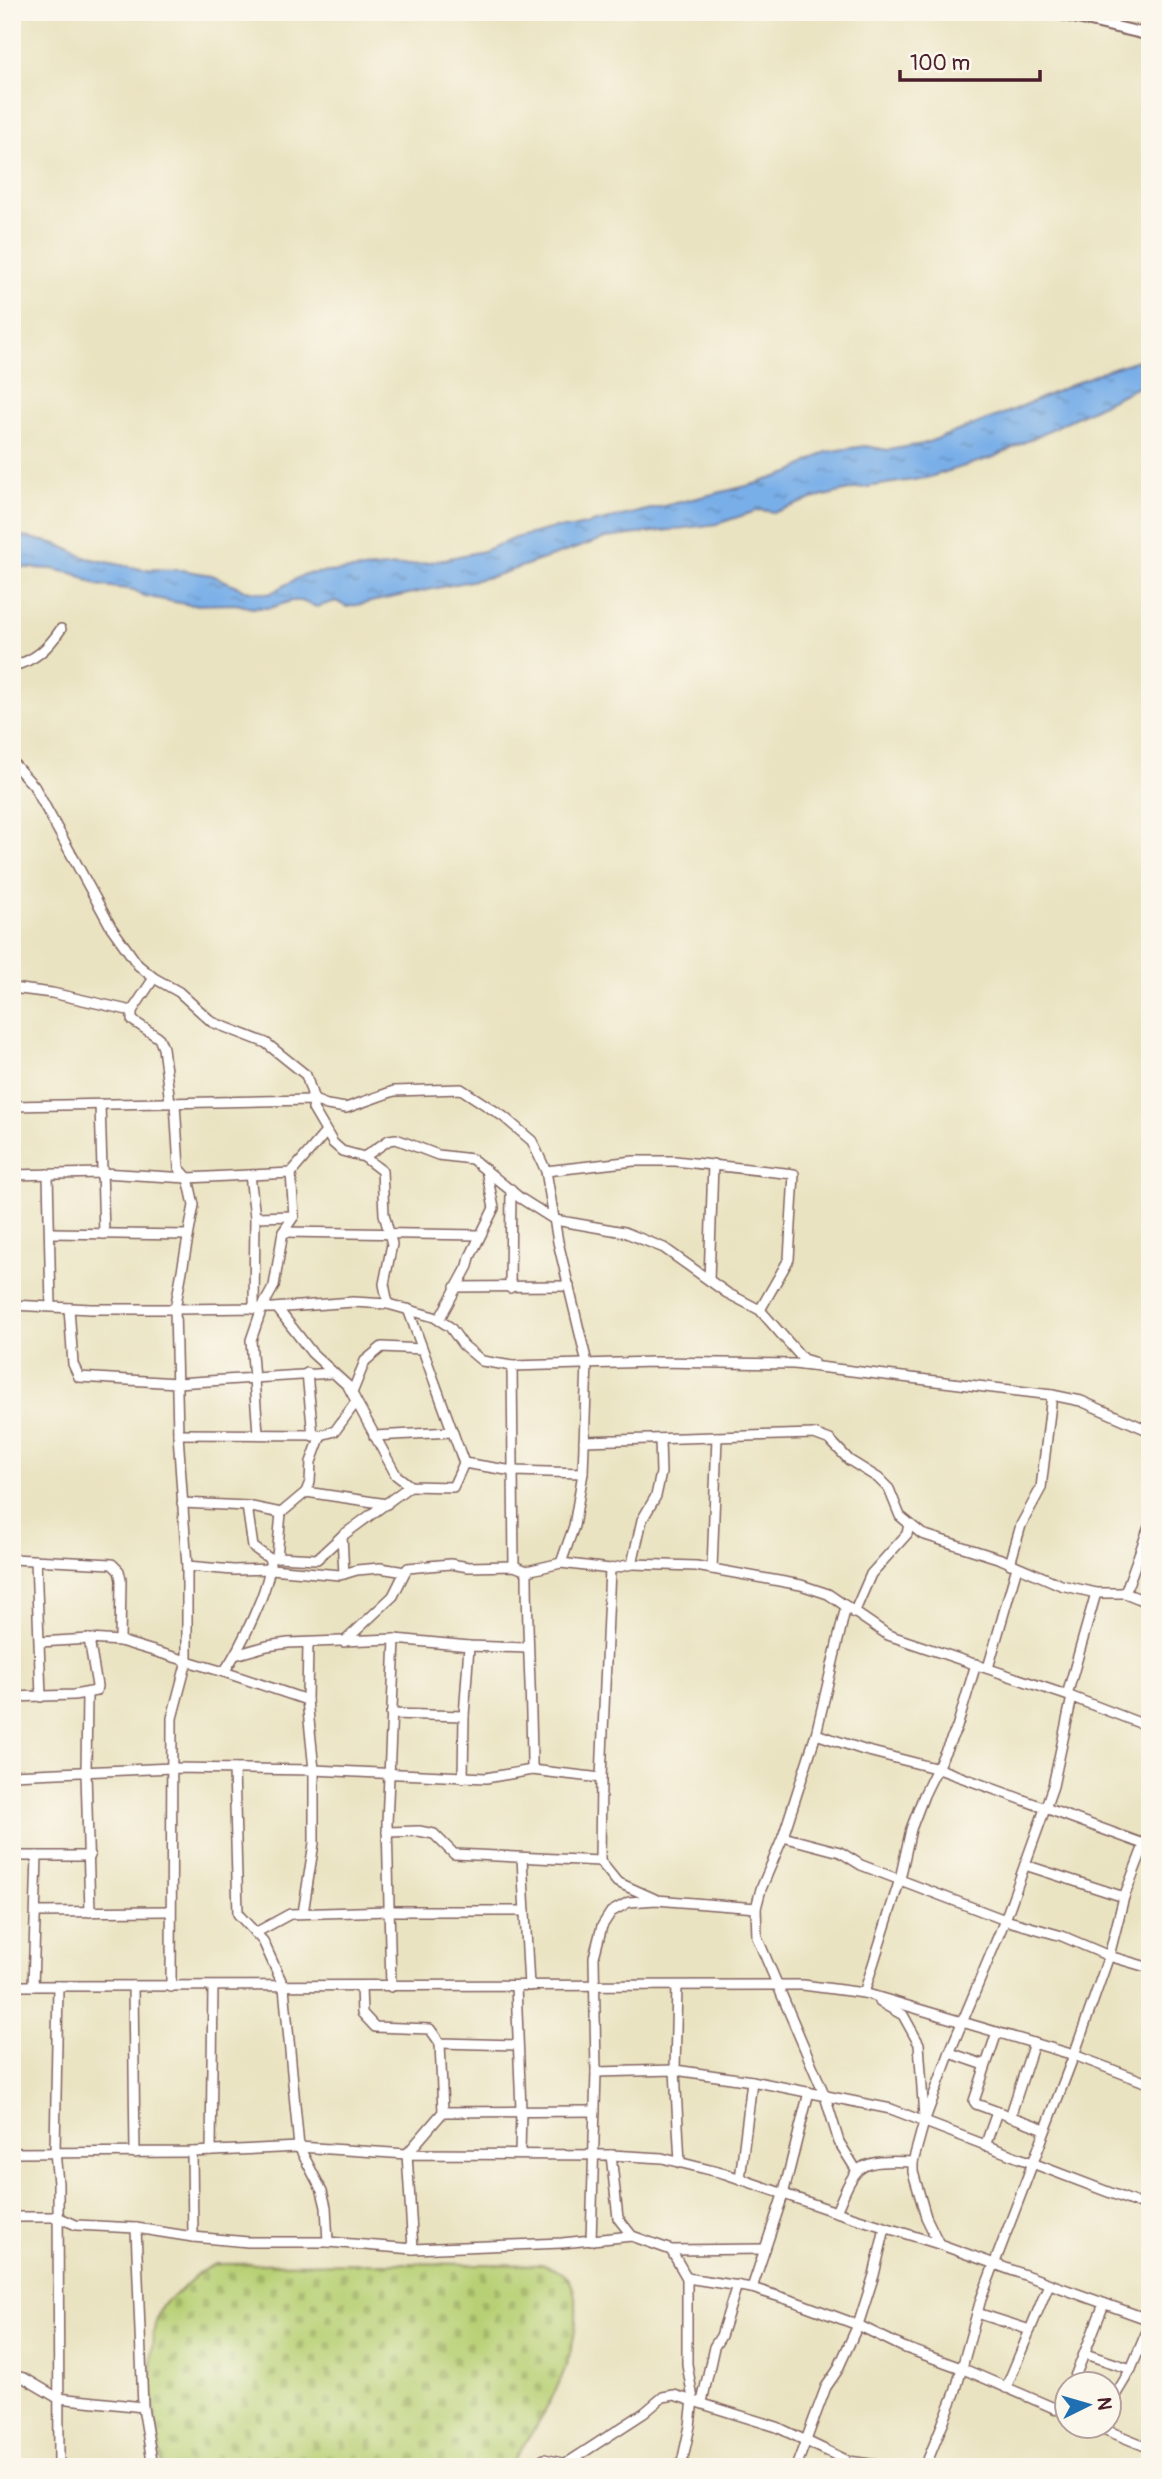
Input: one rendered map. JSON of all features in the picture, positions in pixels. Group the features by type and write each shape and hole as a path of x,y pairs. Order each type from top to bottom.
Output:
{"street":[{"path":"1052,12 1094,17 1150,36"},
{"path":"12,666 33,660 61,629"},
{"path":"12,762 34,786 111,927 138,965 153,978 178,992 212,1022 266,1043 306,1076 314,1100 313,1110 333,1143 342,1151 365,1157 382,1171 384,1214 390,1234 391,1256 384,1284 388,1304"},
{"path":"153,978 132,1011 134,1023 151,1031 159,1038 163,1048 179,1168 188,1178 194,1205 175,1309 178,1434 187,1566 187,1661 172,1718 171,1987"},
{"path":"12,988 61,995 132,1011"},
{"path":"12,1106 314,1100 346,1108 394,1091 461,1088 520,1129 532,1141 546,1171 587,1363 584,1379 583,1473 574,1526 561,1563"},
{"path":"100,1104 104,1234"},
{"path":"258,1308 274,1286 283,1232 294,1216 292,1173 326,1132"},
{"path":"365,1157 389,1140 397,1139 438,1155 472,1159 536,1209 555,1220 624,1232 664,1248 727,1293 760,1310 803,1359 832,1368"},
{"path":"546,1171 634,1161 712,1164 794,1174 789,1259 760,1310"},
{"path":"709,1280 712,1164"},
{"path":"439,1320 468,1266 494,1208 486,1170"},
{"path":"12,1175 102,1173 188,1178 292,1173"},
{"path":"48,1174 51,1306"},
{"path":"250,1175 255,1217 258,1308 251,1340 252,1378 258,1433"},
{"path":"510,1189 510,1288"},
{"path":"255,1217 294,1216"},
{"path":"283,1232 480,1235"},
{"path":"50,1233 187,1235"},
{"path":"455,1287 569,1286"},
{"path":"12,1305 175,1309 278,1308 353,1302 388,1304 450,1326 463,1345 482,1361 532,1367 587,1363 794,1364 1052,1395 1081,1401 1150,1431"},
{"path":"69,1308 73,1364 79,1377 177,1383 333,1373"},
{"path":"278,1308 312,1353 348,1385 396,1475 411,1486 453,1487 464,1463 408,1309"},
{"path":"178,1434 317,1435 335,1431 354,1398 365,1361 382,1347 422,1349"},
{"path":"512,1366 514,1566"},
{"path":"224,1672 235,1655 273,1562 281,1513 306,1492 310,1482 317,1435 307,1373"},
{"path":"989,1668 1021,1525 1041,1488 1052,1395"},
{"path":"374,1436 452,1432"},
{"path":"584,1441 814,1434 830,1440 849,1460 878,1478 889,1489 900,1516 922,1534 1013,1565 1061,1586 1096,1592 1125,1593 1150,1603"},
{"path":"712,1569 717,1494 717,1437"},
{"path":"632,1564 642,1520 656,1496 662,1473 660,1439"},
{"path":"464,1463 513,1471 583,1473"},
{"path":"187,1566 233,1570 273,1562 317,1559 342,1536 411,1486"},
{"path":"306,1492 387,1504"},
{"path":"182,1503 247,1506 281,1513"},
{"path":"247,1506 253,1546 273,1562 315,1573 344,1574 380,1568 405,1572"},
{"path":"854,1613 871,1574 907,1534 909,1524"},
{"path":"1125,1593 1150,1524"},
{"path":"342,1536 344,1574"},
{"path":"12,1559 106,1562 116,1567 121,1580 120,1641"},
{"path":"315,1573 317,1559"},
{"path":"36,1560 41,1698"},
{"path":"344,1642 393,1595 408,1568 450,1564 469,1567 514,1566 527,1571 561,1563 610,1569 632,1564 696,1566 801,1585 828,1594 888,1635 1070,1696 1150,1727"},
{"path":"610,1569 600,1861 617,1882 656,1900"},
{"path":"527,1571 532,1770"},
{"path":"939,2244 926,2217 913,2172 913,2162 924,2122 1005,1920 1053,1786 1070,1696 1096,1592"},
{"path":"846,1606 817,1734 756,1908 757,1937 825,2096 839,2142 856,2171"},
{"path":"40,1643 89,1639 120,1641 307,1700"},
{"path":"12,1697 41,1698 96,1691 89,1639"},
{"path":"235,1655 267,1646 395,1639 527,1648"},
{"path":"391,1987 387,1832 395,1639"},
{"path":"303,1913 314,1843 314,1770 307,1700 309,1643"},
{"path":"463,1778 469,1646"},
{"path":"864,1993 900,1879 911,1829 924,1795 939,1769 957,1727 976,1664"},
{"path":"87,1693 90,1912"},
{"path":"391,1714 464,1716"},
{"path":"817,1734 864,1750 939,1769 1147,1845"},
{"path":"12,1775 172,1768 314,1770 463,1778 486,1778 532,1770 601,1778"},
{"path":"234,1769 238,1914 263,1941 284,1987 299,2147 322,2191 326,2207 328,2242"},
{"path":"925,2467 955,2393 977,2313 1074,2055 1109,1955 1124,1898 1147,1845 1150,1830"},
{"path":"387,1832 419,1831 434,1834 454,1854 600,1861"},
{"path":"783,1837 840,1852 861,1865 1005,1920 1062,1936 1150,1968"},
{"path":"12,1856 90,1856"},
{"path":"33,1986 37,1856"},
{"path":"522,1858 529,1986"},
{"path":"1024,1865 1124,1898"},
{"path":"591,2241 596,2071 594,1957 602,1926 611,1912 629,1902 656,1900 756,1908"},
{"path":"37,1912 170,1911"},
{"path":"255,1933 290,1914 525,1911"},
{"path":"12,1986 803,1985 864,1993 1074,2055 1150,2084"},
{"path":"58,1986 55,2152 58,2183 59,2467"},
{"path":"133,1986 135,2152"},
{"path":"516,1986 520,2154"},
{"path":"677,1986 675,2070 680,2163"},
{"path":"211,2151 213,1987"},
{"path":"361,1987 362,2013 376,2027 430,2029 440,2043 443,2112 407,2154 413,2249"},
{"path":"864,1993 903,2015 919,2044 924,2122"},
{"path":"997,2032 974,2101 1045,2130"},
{"path":"440,2043 517,2045"},
{"path":"1010,2117 1034,2043"},
{"path":"950,2053 985,2065"},
{"path":"596,2071 675,2070 752,2081 891,2109 1150,2208"},
{"path":"740,2179 752,2081"},
{"path":"752,2288 783,2195 809,2092"},
{"path":"443,2112 595,2111"},
{"path":"985,2146 997,2112"},
{"path":"12,2153 192,2152 299,2147 407,2154 611,2155 662,2158 740,2179 835,2213 939,2244 1150,2322 1124,2381"},
{"path":"192,2152 193,2237"},
{"path":"611,2155 618,2218 632,2236"},
{"path":"835,2213 856,2171 875,2161 913,2162"},
{"path":"12,2217 58,2217 76,2225 136,2228 248,2242 328,2242 413,2249 591,2241 632,2236 671,2250 765,2249"},
{"path":"136,2228 143,2406 153,2467"},
{"path":"796,2467 826,2387 837,2371 858,2325 885,2228"},
{"path":"671,2250 687,2278 687,2364 697,2401"},
{"path":"687,2278 752,2288 858,2325 903,2347 961,2368 1054,2409"},
{"path":"1006,2388 1049,2284"},
{"path":"681,2467 697,2401 737,2285"},
{"path":"1078,2370 1104,2304"},
{"path":"977,2313 1030,2330"},
{"path":"1085,2354 1131,2369"},
{"path":"12,2375 24,2378 58,2398 143,2406"},
{"path":"567,2463 644,2413 663,2397 674,2395 777,2427 839,2458 857,2464 892,2467"},
{"path":"1124,2438 1150,2448"},
{"path":"531,2467 544,2459 579,2467"}],"green space":[{"path":"216,2264 544,2265 560,2272 570,2281 576,2301 576,2325 565,2369 533,2432 507,2467 162,2467 154,2406 152,2357 157,2316 167,2300 198,2274"}],"water":[{"path":"1150,356 1150,381 994,457 926,478 853,489 775,512 759,510 717,524 606,538 494,576 347,607 336,601 317,607 301,601 291,601 270,608 252,608 236,604 190,605 144,596 134,590 97,585 76,574 52,569 12,567 12,534 57,544 87,558 141,569 181,570 212,575 245,590 269,594 305,574 421,564 483,551 515,538 554,528 572,528 751,485 789,473 826,452 865,446 888,450 923,444 1011,411 1101,372"}]}
